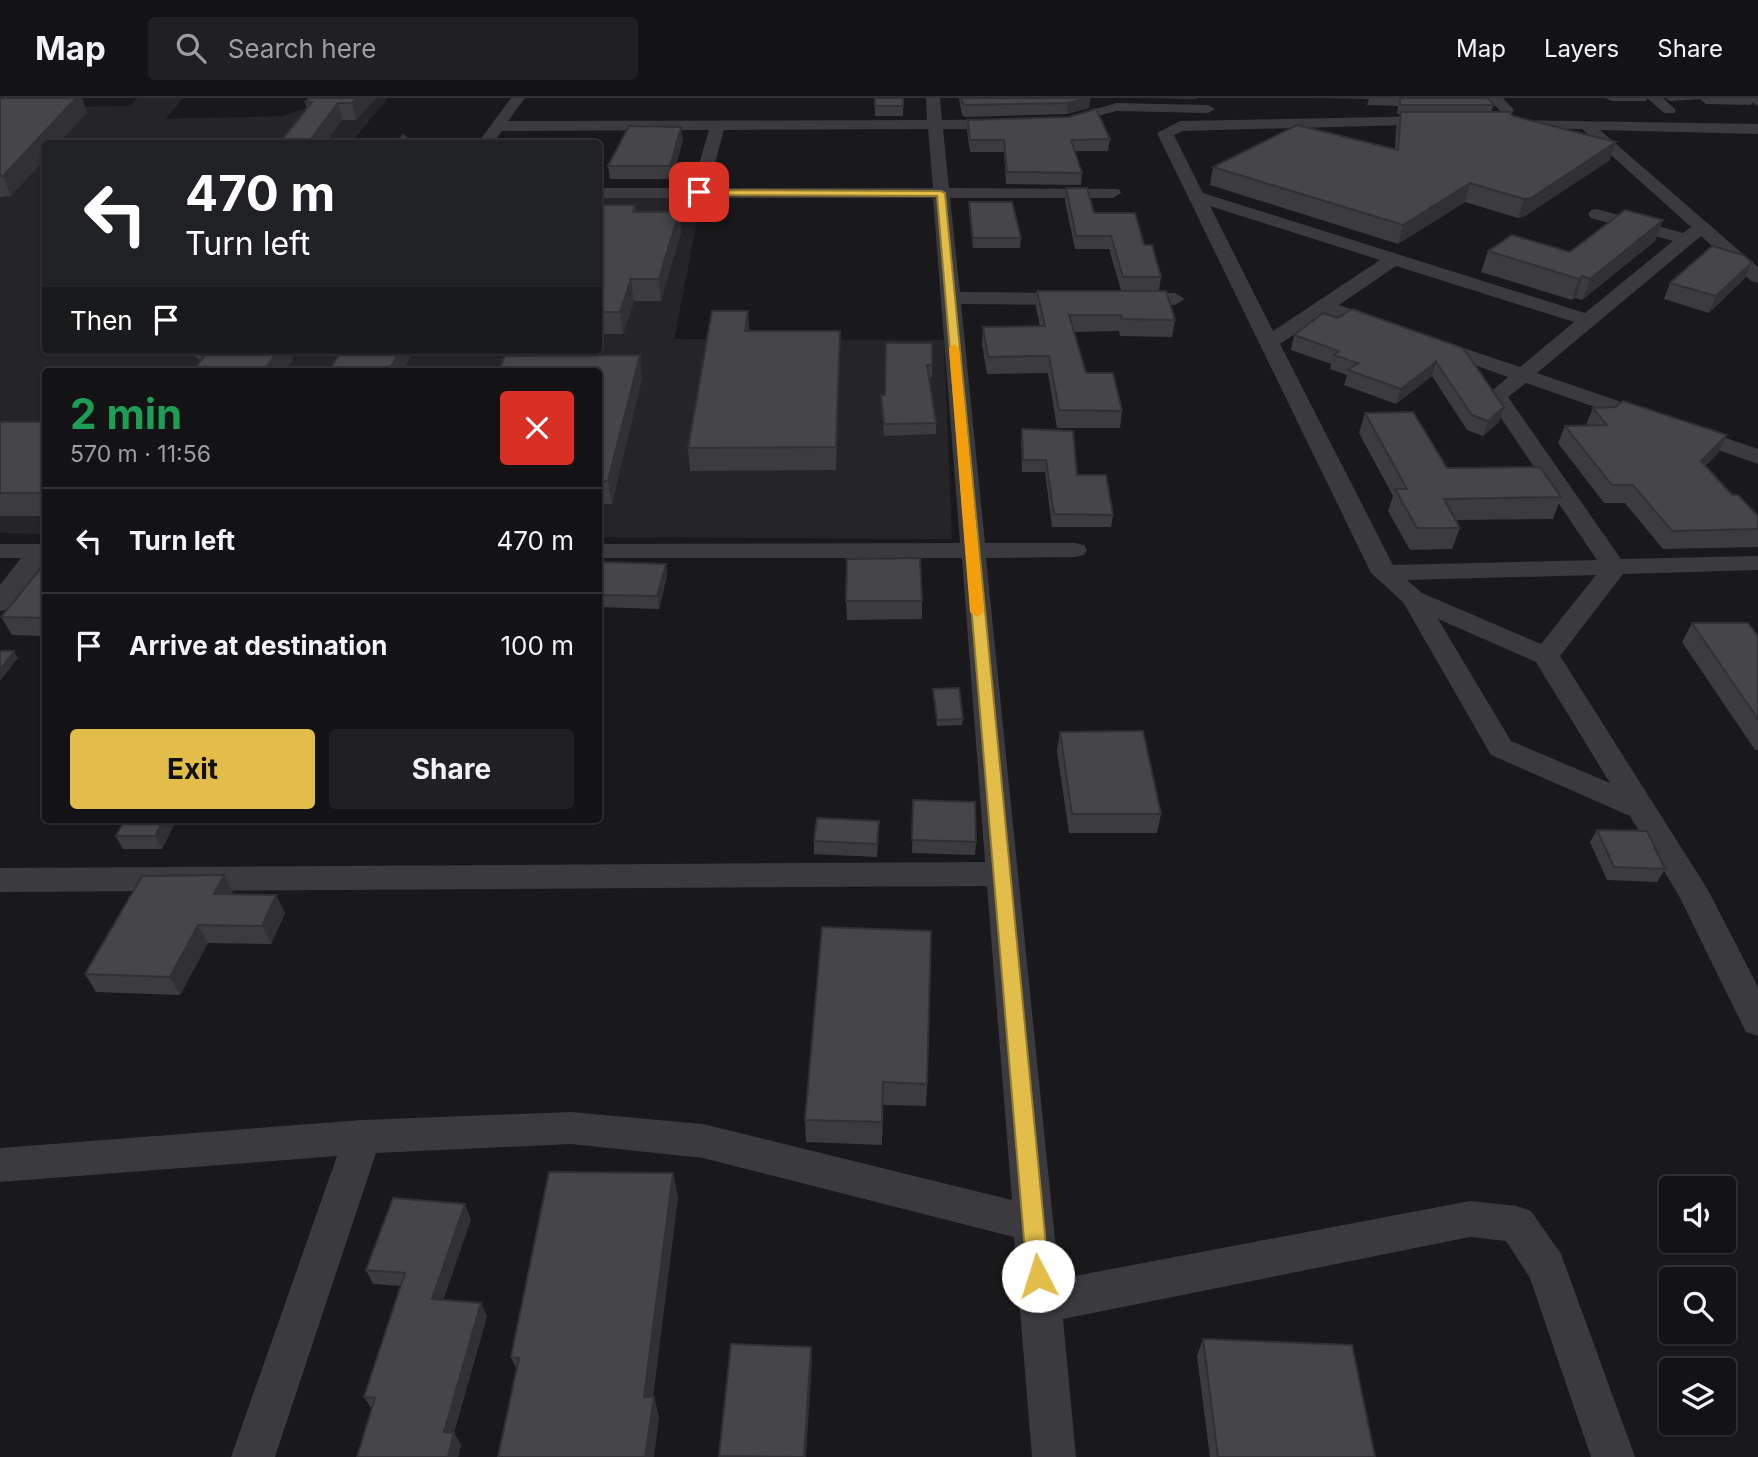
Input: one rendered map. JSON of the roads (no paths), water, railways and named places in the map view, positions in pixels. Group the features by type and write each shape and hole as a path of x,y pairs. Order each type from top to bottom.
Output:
{"street":[{"path":"487,140 518,98"},
{"path":"1495,98 1507,110"},
{"path":"1654,98 1675,110 1507,110 1481,116 1587,125 1758,129"},
{"path":"1046,122 1068,121 1114,103 1232,109 1387,107 1455,116 1180,126 1165,133 1384,573 1413,598 1546,656 1692,890 1758,1022"},
{"path":"497,126 718,125 934,111 1023,123"},
{"path":"934,111 1055,1457"},
{"path":"1280,124 1284,129 1321,139"},
{"path":"699,192 718,125"},
{"path":"1587,125 1693,233 1758,277"},
{"path":"602,193 1113,193"},
{"path":"1198,197 1586,320"},
{"path":"1597,214 1693,233"},
{"path":"1615,568 1497,396 1693,233"},
{"path":"1269,343 1394,259"},
{"path":"950,299 1175,299"},
{"path":"1324,306 1758,457"},
{"path":"602,551 1075,550"},
{"path":"0,551 42,551"},
{"path":"0,603 42,551"},
{"path":"1384,573 1758,563"},
{"path":"1546,656 1615,568"},
{"path":"1413,598 1501,748 1642,809"},
{"path":"0,880 1001,874"},
{"path":"0,1165 362,1137 571,1128 703,1141 1032,1223"},
{"path":"253,1457 362,1137"},
{"path":"1040,1303 1470,1219 1517,1224 1547,1268 1613,1457"}]}
